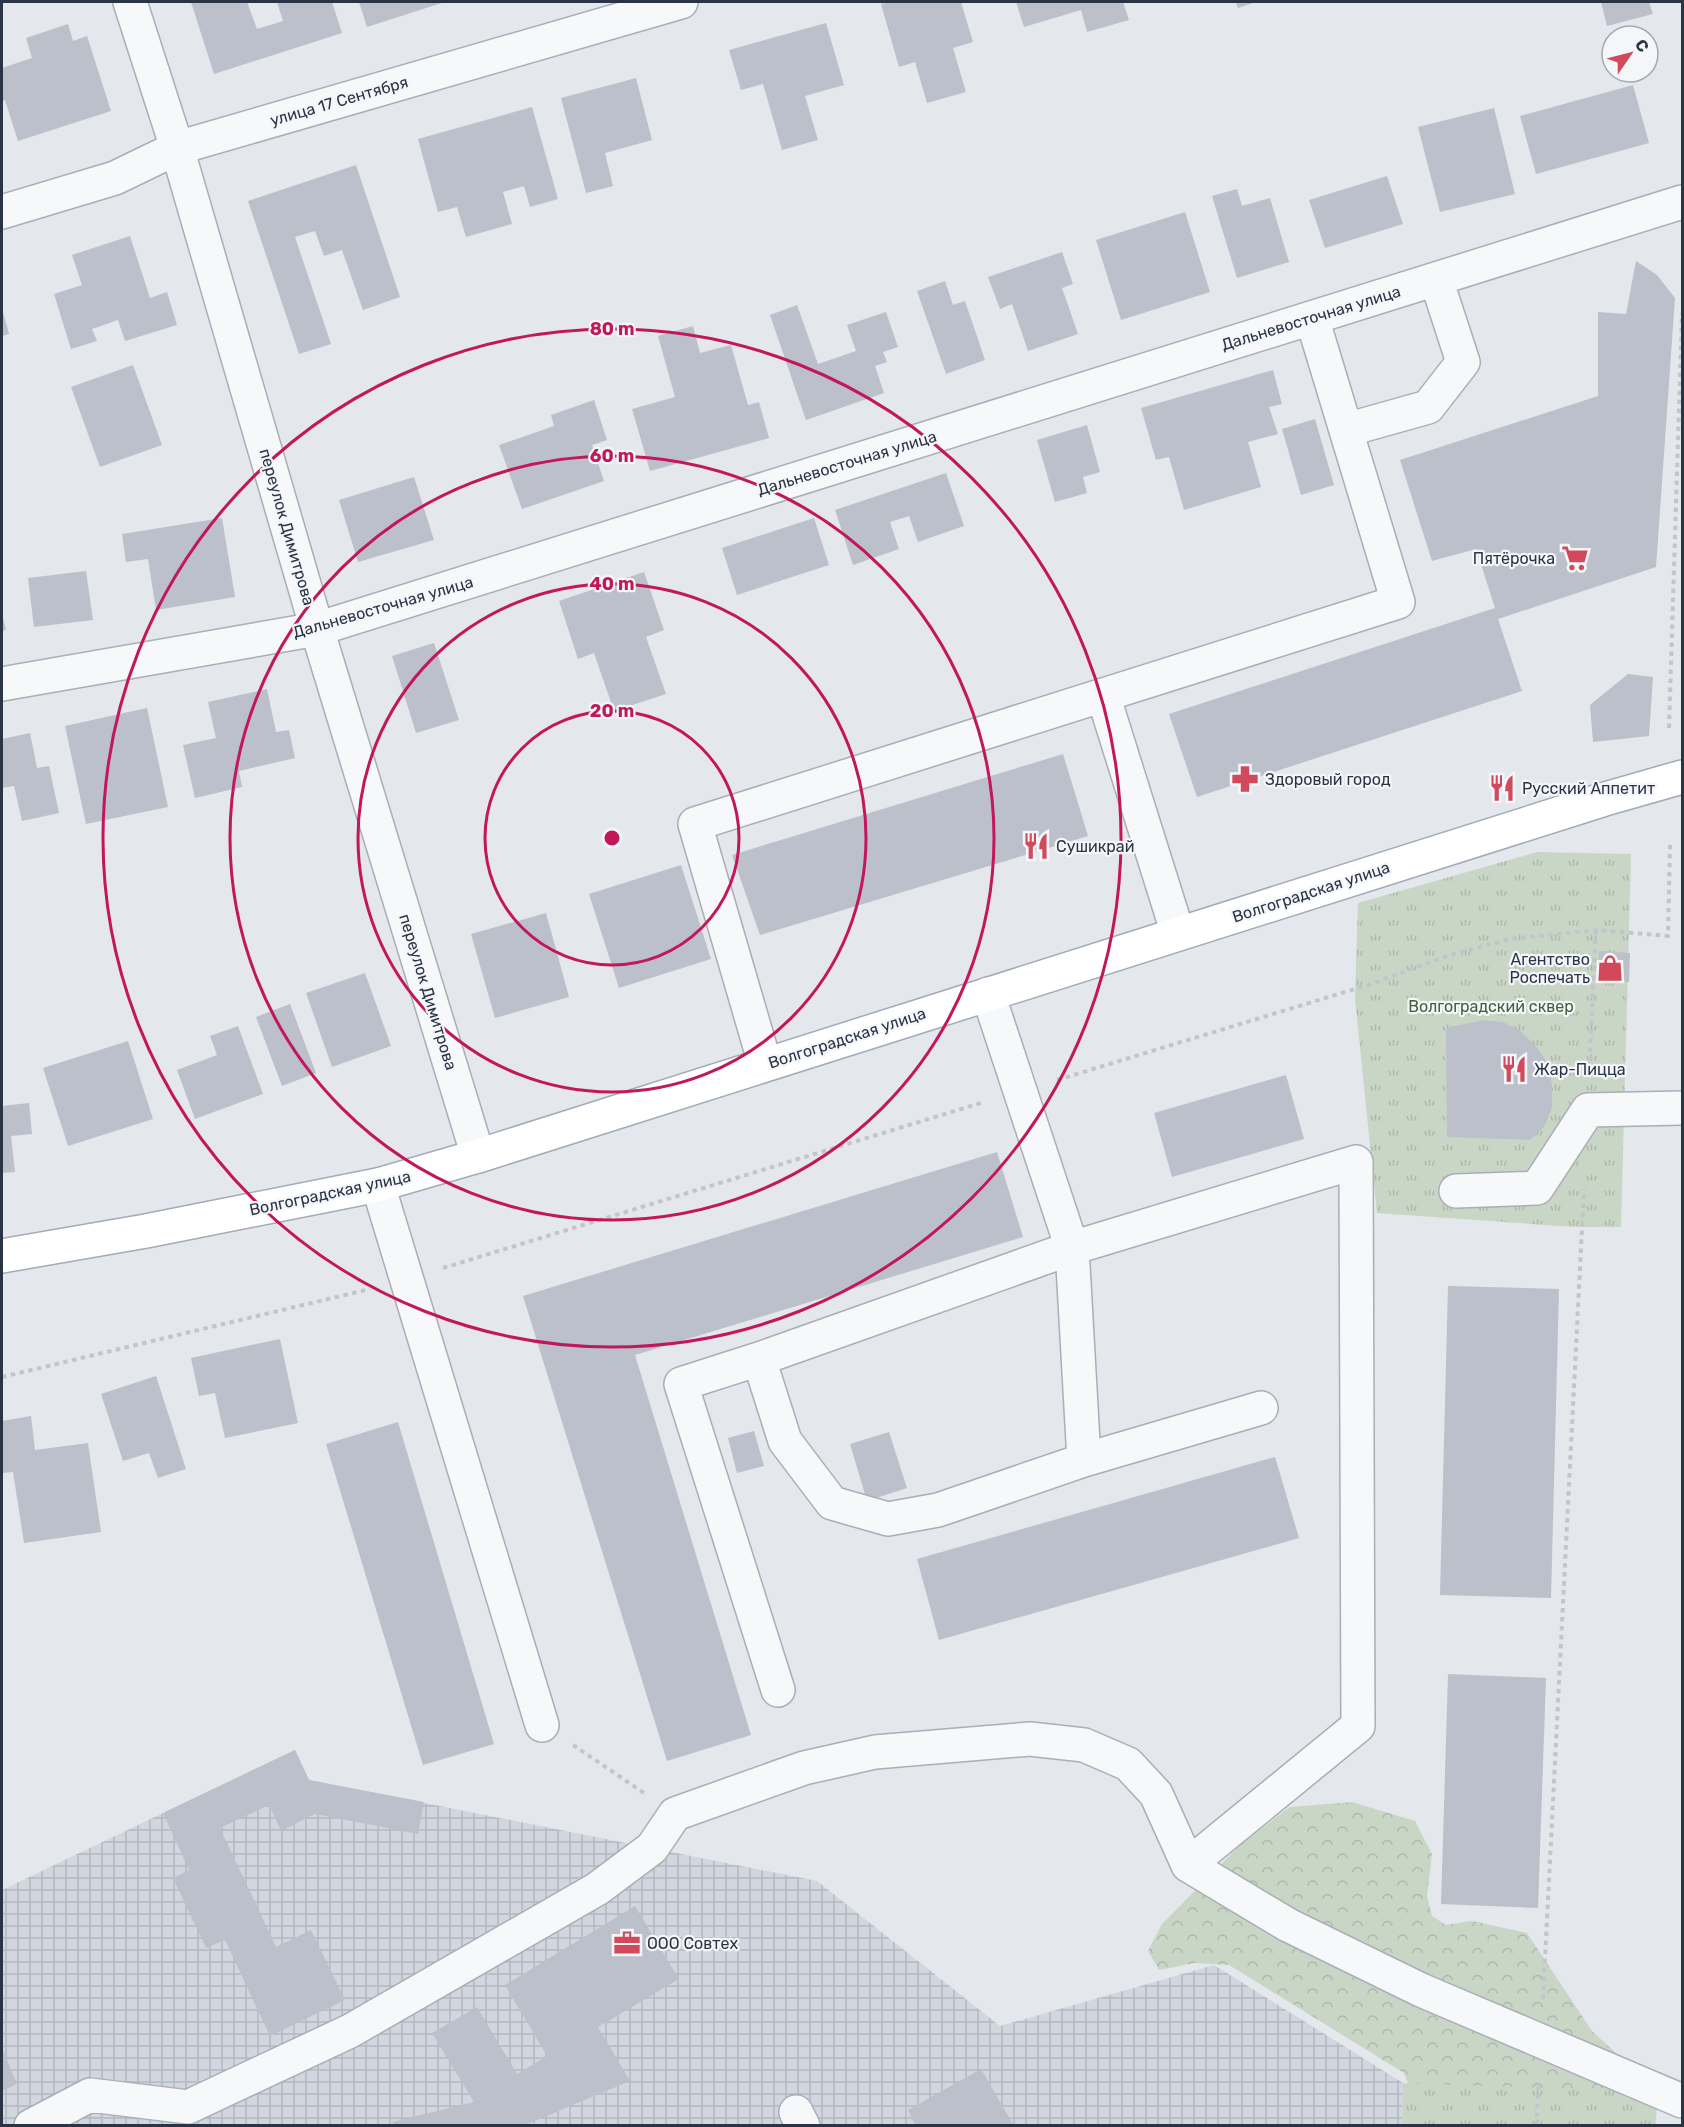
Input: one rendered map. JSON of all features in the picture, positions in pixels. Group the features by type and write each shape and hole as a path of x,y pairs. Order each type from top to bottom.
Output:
{"main road":[{"name":"Волгоградская улица","path":"2,1256 146,1231 378,1185 1683,777"}],"street":[{"name":"переулок Димитрова","path":"130,2 177,148 317,630 478,1155"},
{"name":"улица 17 Сентября","path":"2,212 115,178 177,148 681,2"},
{"name":"Дальневосточная улица","path":"2,684 317,630 1683,202"},
{"path":"1346,430 1428,407 1463,362 1436,279"},
{"path":"765,1064 695,824 1398,602 1312,318"},
{"path":"1103,695 1178,934"},
{"path":"988,994 1072,1248 1084,1460"},
{"path":"1456,1191 1537,1188 1588,1110 1683,1108"},
{"path":"778,1690 681,1384 759,1359 1072,1248 1356,1162 1358,1726 1188,1865"},
{"path":"378,1185 542,1725"},
{"path":"759,1359 785,1441 832,1503 888,1519 938,1510 1084,1460 1261,1408"},
{"path":"31,2126 90,2095 186,2116 350,2031 597,1889 651,1848 675,1814 804,1768 875,1752 1030,1739 1084,1745 1128,1764 1156,1794 1188,1865 1288,1925 1421,1990 1683,2101"}],"path":[{"path":"1669,728 1683,313"},
{"path":"2,1377 407,1280 1368,985 1450,955 1510,939 1596,930 1668,936 1670,844"},
{"path":"1588,1110 1596,930"},
{"path":"1536,2126 1584,1181"},
{"path":"542,1725 675,1814"}],"shaded area":[{"path":"295,1750 309,1780 817,1881 1000,2026 1214,1965 1403,2083 1402,2126 2,2126 2,1890"}],"green space":[{"name":"Волгоградский сквер","path":"1537,852 1631,854 1621,1227 1575,1227 1377,1213 1355,999 1358,903"},
{"path":"1352,1802 1415,1821 1432,1854 1427,1896 1432,1916 1446,1925 1472,1921 1527,1933 1592,2031 1629,2065 1621,2125 1419,2111 1404,2073 1229,1965 1195,1963 1159,1970 1148,1951 1162,1924 1242,1843 1290,1807"},
{"path":"1403,2083 1657,2092 1656,2125 1402,2126"}],"building":[{"path":"191,2 247,2 257,29 283,21 277,2 332,2 342,33 214,74"},
{"path":"359,2 445,2 367,27"},
{"path":"961,2 973,42 953,48 966,92 927,103 915,62 899,67 881,4"},
{"path":"1016,2 1123,2 1129,20 1087,32 1081,10 1024,27"},
{"path":"1236,2 1256,2 1238,8"},
{"path":"1601,2 1649,2 1653,14 1606,24"},
{"path":"826,23 844,85 805,96 818,140 782,150 763,84 741,90 729,50"},
{"path":"68,24 73,41 87,36 111,111 18,141 5,100 2,102 2,68 32,58 26,38"},
{"path":"636,78 652,140 605,153 613,186 586,193 561,98"},
{"path":"1633,85 1649,143 1536,174 1520,116"},
{"path":"532,107 558,199 530,207 524,186 503,192 512,224 466,237 457,207 438,212 418,139"},
{"path":"1494,108 1515,194 1440,212 1418,127"},
{"path":"356,165 400,297 363,310 342,250 324,256 315,231 295,237 331,344 299,354 248,201"},
{"path":"1387,176 1403,224 1325,248 1309,200"},
{"path":"1237,189 1242,206 1270,198 1289,262 1237,278 1212,196"},
{"path":"1185,212 1210,292 1121,320 1096,240"},
{"path":"130,236 150,298 167,292 177,325 125,341 118,320 92,329 97,341 71,349 54,294 82,285 72,255"},
{"path":"1062,252 1073,284 1062,288 1078,334 1028,351 1012,304 1000,309 988,277"},
{"path":"1636,261 1657,275 1675,298 1656,567 1498,619 1522,691 1197,797 1169,714 1495,608 1476,549 1432,561 1400,460 1598,396 1598,312 1626,314"},
{"path":"945,281 953,305 965,301 985,360 946,374 917,291"},
{"path":"797,305 818,364 856,351 847,325 886,312 898,347 883,352 887,362 875,366 884,393 806,420 770,315"},
{"path":"2,308 9,334 2,336"},
{"path":"693,326 700,353 731,345 748,405 759,402 769,438 650,471 632,409 675,397 658,336"},
{"path":"133,365 162,445 100,467 71,387"},
{"path":"1273,370 1282,404 1269,407 1278,434 1248,442 1261,487 1184,510 1169,457 1156,460 1141,408"},
{"path":"594,400 607,440 592,445 604,481 522,509 499,445 554,426 551,415"},
{"path":"1315,419 1334,485 1301,495 1282,429"},
{"path":"1087,425 1100,472 1083,477 1087,493 1055,502 1037,440"},
{"path":"946,473 964,526 918,542 909,516 890,522 899,549 853,565 835,510"},
{"path":"414,477 434,540 358,562 339,500"},
{"path":"222,518 235,597 156,610 148,559 126,562 122,534"},
{"path":"814,518 829,565 737,595 722,548"},
{"path":"86,571 93,620 34,627 28,578"},
{"path":"644,572 664,630 646,637 666,694 614,711 594,653 578,659 559,601"},
{"path":"2,614 6,630 2,631"},
{"path":"434,643 459,720 416,733 392,656"},
{"path":"1628,674 1653,677 1649,736 1593,742 1590,705"},
{"path":"267,689 276,732 289,730 295,758 239,771 242,787 195,798 183,745 216,738 208,702"},
{"path":"147,708 168,807 86,824 65,726"},
{"path":"30,733 37,768 49,766 59,813 22,821 14,786 2,788 2,739"},
{"path":"1063,754 1088,836 760,935 732,855"},
{"path":"681,865 711,959 619,988 589,894"},
{"path":"546,913 569,997 495,1018 471,934"},
{"path":"1599,951 1630,953 1629,982 1599,981"},
{"path":"365,973 391,1046 332,1067 306,993"},
{"path":"290,1004 316,1073 282,1086 256,1017"},
{"path":"1484,1020 1503,1022 1519,1030 1535,1045 1548,1064 1552,1085 1552,1108 1544,1127 1530,1140 1447,1137 1446,1028"},
{"path":"238,1026 263,1094 195,1119 177,1070 217,1055 210,1036"},
{"path":"128,1041 153,1119 68,1146 43,1068"},
{"path":"1286,1075 1304,1139 1172,1177 1154,1113"},
{"path":"29,1103 32,1134 11,1136 15,1172 2,1173 2,1106"},
{"path":"997,1152 1023,1237 635,1355 751,1735 667,1761 523,1296"},
{"path":"1448,1286 1559,1289 1551,1598 1440,1595"},
{"path":"280,1339 298,1423 225,1438 215,1393 199,1396 191,1358"},
{"path":"156,1376 186,1469 158,1478 149,1453 123,1461 101,1394"},
{"path":"31,1416 35,1450 88,1443 101,1532 24,1543 13,1472 2,1473 2,1421"},
{"path":"398,1422 494,1744 423,1765 326,1444"},
{"path":"754,1431 764,1466 737,1473 728,1438"},
{"path":"889,1432 907,1488 867,1501 850,1444"},
{"path":"1275,1457 1299,1538 939,1640 917,1559"},
{"path":"1448,1674 1546,1678 1538,1908 1441,1904"},
{"path":"295,1750 309,1780 424,1802 418,1834 315,1814 281,1831 269,1805 220,1828 276,1947 311,1930 345,2000 270,2036 225,1940 206,1948 173,1878 189,1870 163,1813"},
{"path":"635,1906 679,1979 598,2027 630,2081 523,2126 396,2126 392,2122 474,2102 432,2033 477,2007 517,2074 547,2056 505,1985"},
{"path":"2,2048 17,2084 2,2091"},
{"path":"981,2069 1014,2126 916,2126 908,2110"}],"place":[{"name":"Пятёрочка","path":"1575,558"},
{"name":"Здоровый город","path":"1245,779"},
{"name":"Русский Аппетит","path":"1502,788"},
{"name":"Сушикрай","path":"1036,846"},
{"name":"Агентство Роспечать","path":"1610,968"},
{"name":"Жар-Пицца","path":"1514,1069"},
{"name":"ООО Совтех","path":"627,1943"}]}
